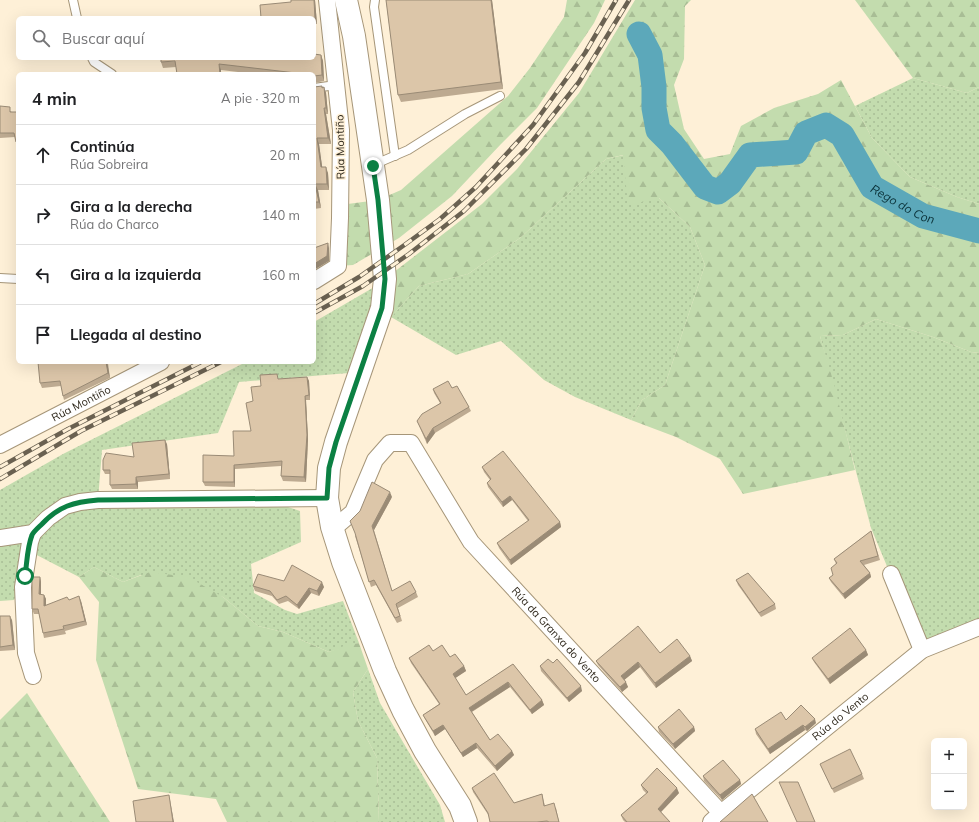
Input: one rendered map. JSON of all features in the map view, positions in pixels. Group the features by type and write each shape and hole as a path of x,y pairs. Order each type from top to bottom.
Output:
{"main road":[{"path":"346,0 354,36 378,200 385,279 382,308 334,448 329,468 327,498 333,529 351,582 385,671 425,751 460,806 466,822"}],"street":[{"name":"Rúa Montiño","path":"316,280 338,266 340,218 341,130 326,0"},
{"name":"Rúa Montiño","path":"0,445 157,364"},
{"name":"Rúa da Granxa do Vento","path":"333,529 353,512 375,460 390,443 411,443 470,542 716,817"},
{"path":"33,676 26,653 23,587 30,542 33,533 48,518 65,506 80,502 98,500 327,498"},
{"path":"0,538 33,533"},
{"path":"891,574 922,650"},
{"name":"Rúa do Vento","path":"716,817 922,650 979,627"}],"lane":[{"path":"73,0 77,16"},
{"path":"375,0 374,7 395,156"},
{"path":"93,60 109,72"},
{"path":"316,88 336,85"},
{"path":"373,166 408,150 465,114 500,96"},
{"path":"0,278 16,279"}],"green space":[{"path":"567,0 605,0 594,23 537,108 452,196 399,238 353,265 338,266 340,205 378,200 401,190 508,96 530,68 564,17"},
{"path":"635,0 691,0 685,6 684,59 674,85 684,129 704,159 730,154 741,126 774,108 818,94 841,80 872,138 910,177 957,197 979,204 979,353 971,352 933,337 876,319 843,335 820,336 834,384 855,470 743,494 720,459 676,437 631,420 642,400 665,385 705,265 690,227 659,198 628,205 623,155 606,159 520,238 468,274 419,286 391,317 377,323 385,279 482,204 517,169 579,93"},
{"path":"855,0 979,0 979,87 967,93 913,78"},
{"path":"913,78 967,93 979,87 979,204 957,197 910,177 872,138 855,106"},
{"path":"624,155 659,198 690,227 705,265 665,385 642,400 631,420 575,397 544,380 501,341 456,355 391,317 419,286 468,274 520,238 606,159"},
{"path":"376,286 374,298 349,373 239,382 218,433 102,450 98,500 264,499 300,511 301,542 251,564 254,593 285,610 297,614 343,601 359,643 329,652 283,632 258,626 223,597 141,575 123,582 94,567 79,577 29,551 25,576 14,600 0,601 0,490 63,454 242,364 316,364 316,321"},
{"path":"876,319 933,337 971,352 979,353 979,627 922,650 871,528 820,336 843,335"},
{"path":"94,567 123,582 150,572 188,577 223,597 258,626 283,632 329,652 344,646 359,643 368,669 353,692 358,721 377,758 379,822 227,822 216,799 138,789 96,660 99,602 79,577"},
{"path":"368,669 380,703 440,805 445,822 379,822 377,758 358,721 353,692"},
{"path":"27,693 110,822 0,822 0,720"}],"building":[{"path":"291,0 314,0 315,16 261,16 260,5 291,2"},
{"path":"386,0 491,0 501,82 398,95"},
{"path":"316,54 321,55 322,75 316,76 316,72 287,72 219,64 220,72 177,72 175,61 161,62 161,60 316,60"},
{"path":"316,87 324,87 326,108 324,108 328,138 317,138 321,167 326,167 327,184 316,184"},
{"path":"0,106 10,107 10,112 16,112 16,142 14,133 0,133"},
{"path":"316,188 319,202 316,202"},
{"path":"328,243 327,256 316,263 316,247"},
{"path":"38,364 106,364 108,373 63,396 60,381 40,383"},
{"path":"277,374 278,379 307,377 309,395 305,396 307,435 304,477 281,476 282,461 234,465 234,482 203,482 203,455 234,456 233,431 251,431 246,403 253,401 251,387 261,386 260,375"},
{"path":"448,381 452,388 457,386 469,407 433,428 426,439 417,421 422,414 441,403 433,389"},
{"path":"165,440 169,474 136,477 136,484 110,485 110,470 103,470 103,460 106,453 134,457 132,443"},
{"path":"503,451 560,522 510,560 497,543 529,520 510,496 502,502 487,483 491,479 482,467"},
{"path":"372,482 390,492 372,526 392,591 410,581 416,592 396,604 400,616 395,618 374,580 369,582 355,533 350,521 360,511"},
{"path":"871,531 878,556 860,561 870,573 843,594 829,578 833,575 831,568 837,563 834,559"},
{"path":"292,565 322,582 317,591 309,588 297,605 286,596 277,600 270,591 253,586 258,574 284,581"},
{"path":"748,573 775,604 759,613 736,580"},
{"path":"32,577 40,577 39,594 44,595 44,606 67,597 69,600 79,596 85,621 63,626 64,629 43,633 38,609 32,609"},
{"path":"0,616 10,616 13,645 0,647"},
{"path":"638,626 660,653 677,639 690,656 655,683 638,662 621,676 626,682 620,687 596,661"},
{"path":"850,628 866,650 828,679 812,658"},
{"path":"429,645 433,651 442,645 450,657 455,654 464,666 453,674 466,695 513,664 542,700 530,710 508,682 469,708 490,740 498,734 512,751 495,766 476,743 461,753 443,725 433,731 423,715 440,704 409,658"},
{"path":"548,659 553,663 557,659 581,686 567,698 540,666"},
{"path":"801,705 815,719 805,727 803,725 768,749 755,729 781,712 786,720"},
{"path":"679,709 694,727 673,744 658,727"},
{"path":"850,749 862,774 832,789 820,764"},
{"path":"723,760 740,780 720,795 703,776"},
{"path":"657,768 677,788 658,809 670,822 627,822 621,815 648,792 641,785"},
{"path":"494,773 514,803 542,794 544,806 554,803 559,822 490,822 488,813 472,788"},
{"path":"779,782 798,782 815,822 797,822"},
{"path":"752,794 768,822 720,822"},
{"path":"169,795 173,822 136,822 133,801"}],"waterway":[{"name":"Rego do Con","path":"639,34 650,55 654,87 654,108 658,130 672,144 705,187 718,192 730,183 750,155 796,152 806,133 826,125 842,135 872,187 923,216 979,231"}],"railway":[{"path":"316,303 359,277 403,246 440,219 476,187 533,125 585,53 616,0"},
{"path":"316,312 363,286 409,254 464,211 526,149 579,82 629,0"},
{"path":"0,467 68,429 197,364"},
{"path":"0,479 81,431 217,364"}],"route":[{"path":"25,576 30,542 33,533 48,518 65,506 80,502 98,500 327,498 329,468 336,442 382,308 385,279 378,200 373,166"}]}
